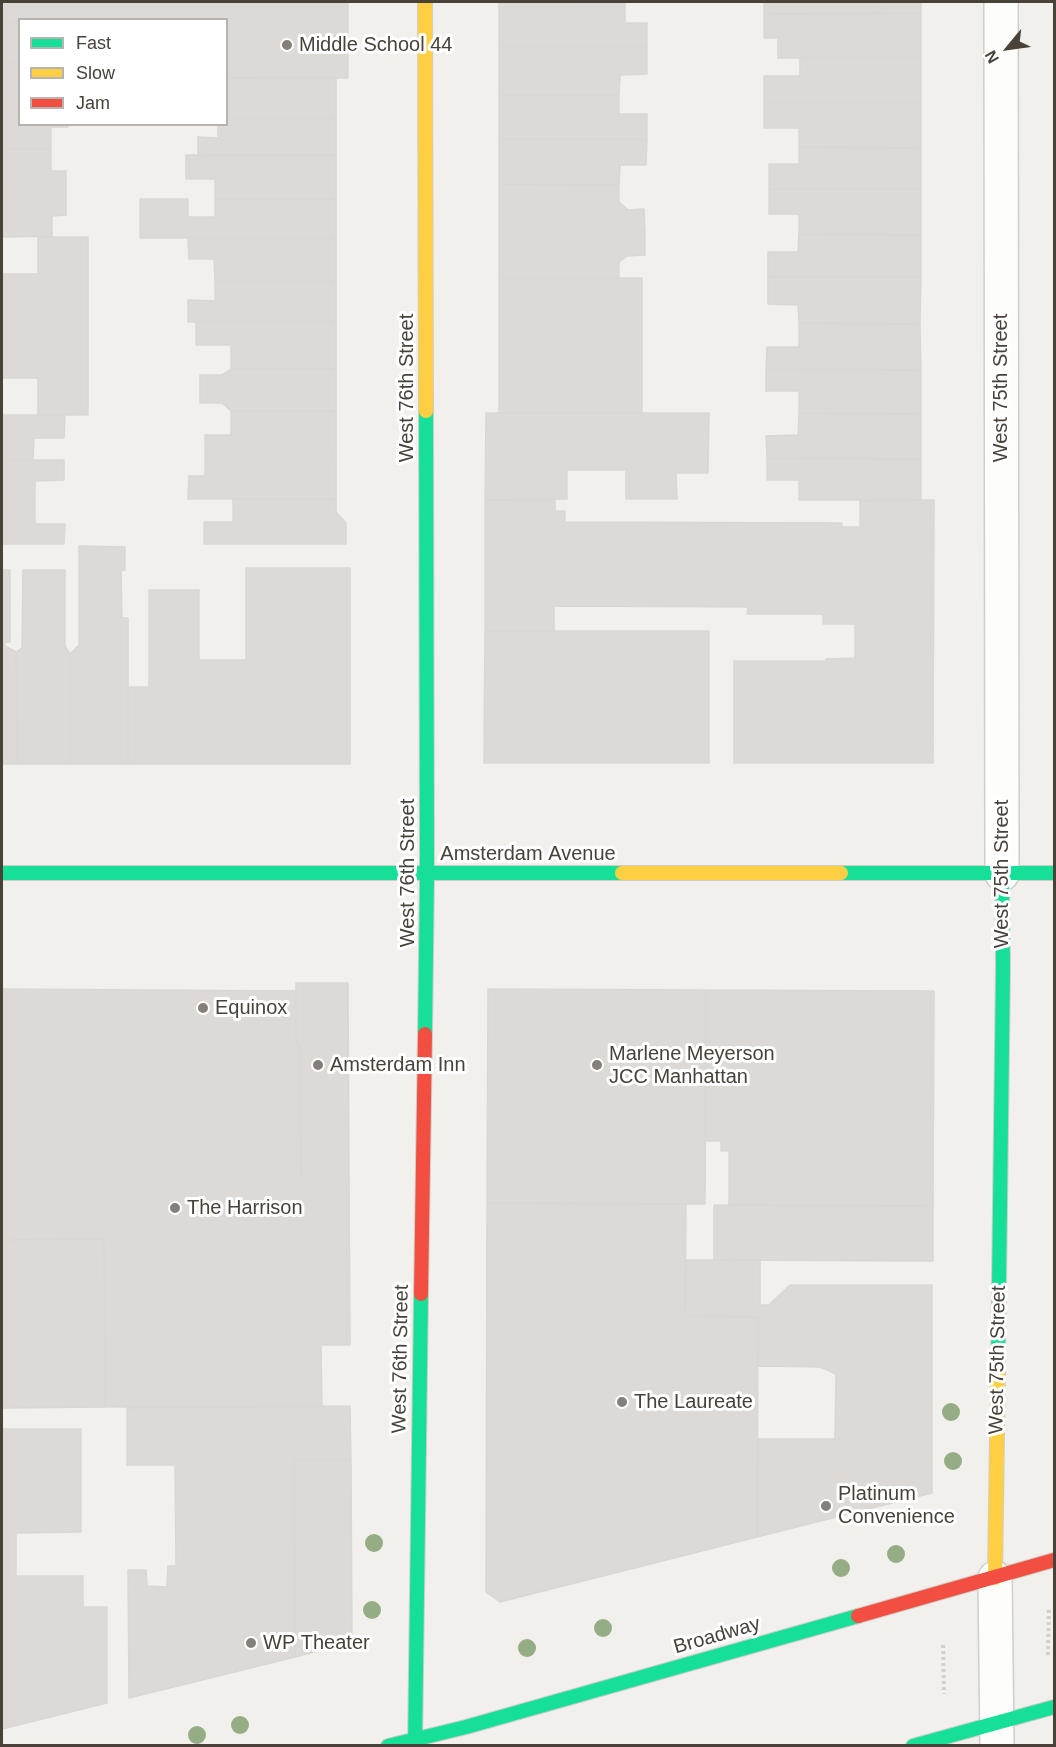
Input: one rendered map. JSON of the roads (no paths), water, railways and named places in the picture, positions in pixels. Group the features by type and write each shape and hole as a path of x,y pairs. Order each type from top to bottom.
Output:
{"main road":[{"name":"West 76th Street","path":"416,1742 428,874 425,2"},
{"name":"Amsterdam Avenue","path":"2,873 1054,873"},
{"name":"West 75th Street","path":"994,1578 1003,967 1002,874"},
{"name":"Broadway","path":"388,1746 416,1742 1054,1560"},
{"path":"913,1746 997,1734 1054,1707"}],"street":[{"name":"West 75th Street","path":"1001,2 1002,874"},
{"name":"West 75th Street","path":"994,1578 997,1734"}],"place":[{"name":"Middle School 44","path":"287,45"},
{"name":"Equinox","path":"203,1008"},
{"name":"Amsterdam Inn","path":"318,1065"},
{"name":"Marlene Meyerson JCC Manhattan","path":"597,1065"},
{"name":"The Harrison","path":"175,1208"},
{"name":"The Laureate","path":"622,1402"},
{"name":"Platinum Convenience","path":"826,1506"},
{"name":"WP Theater","path":"251,1643"}]}
